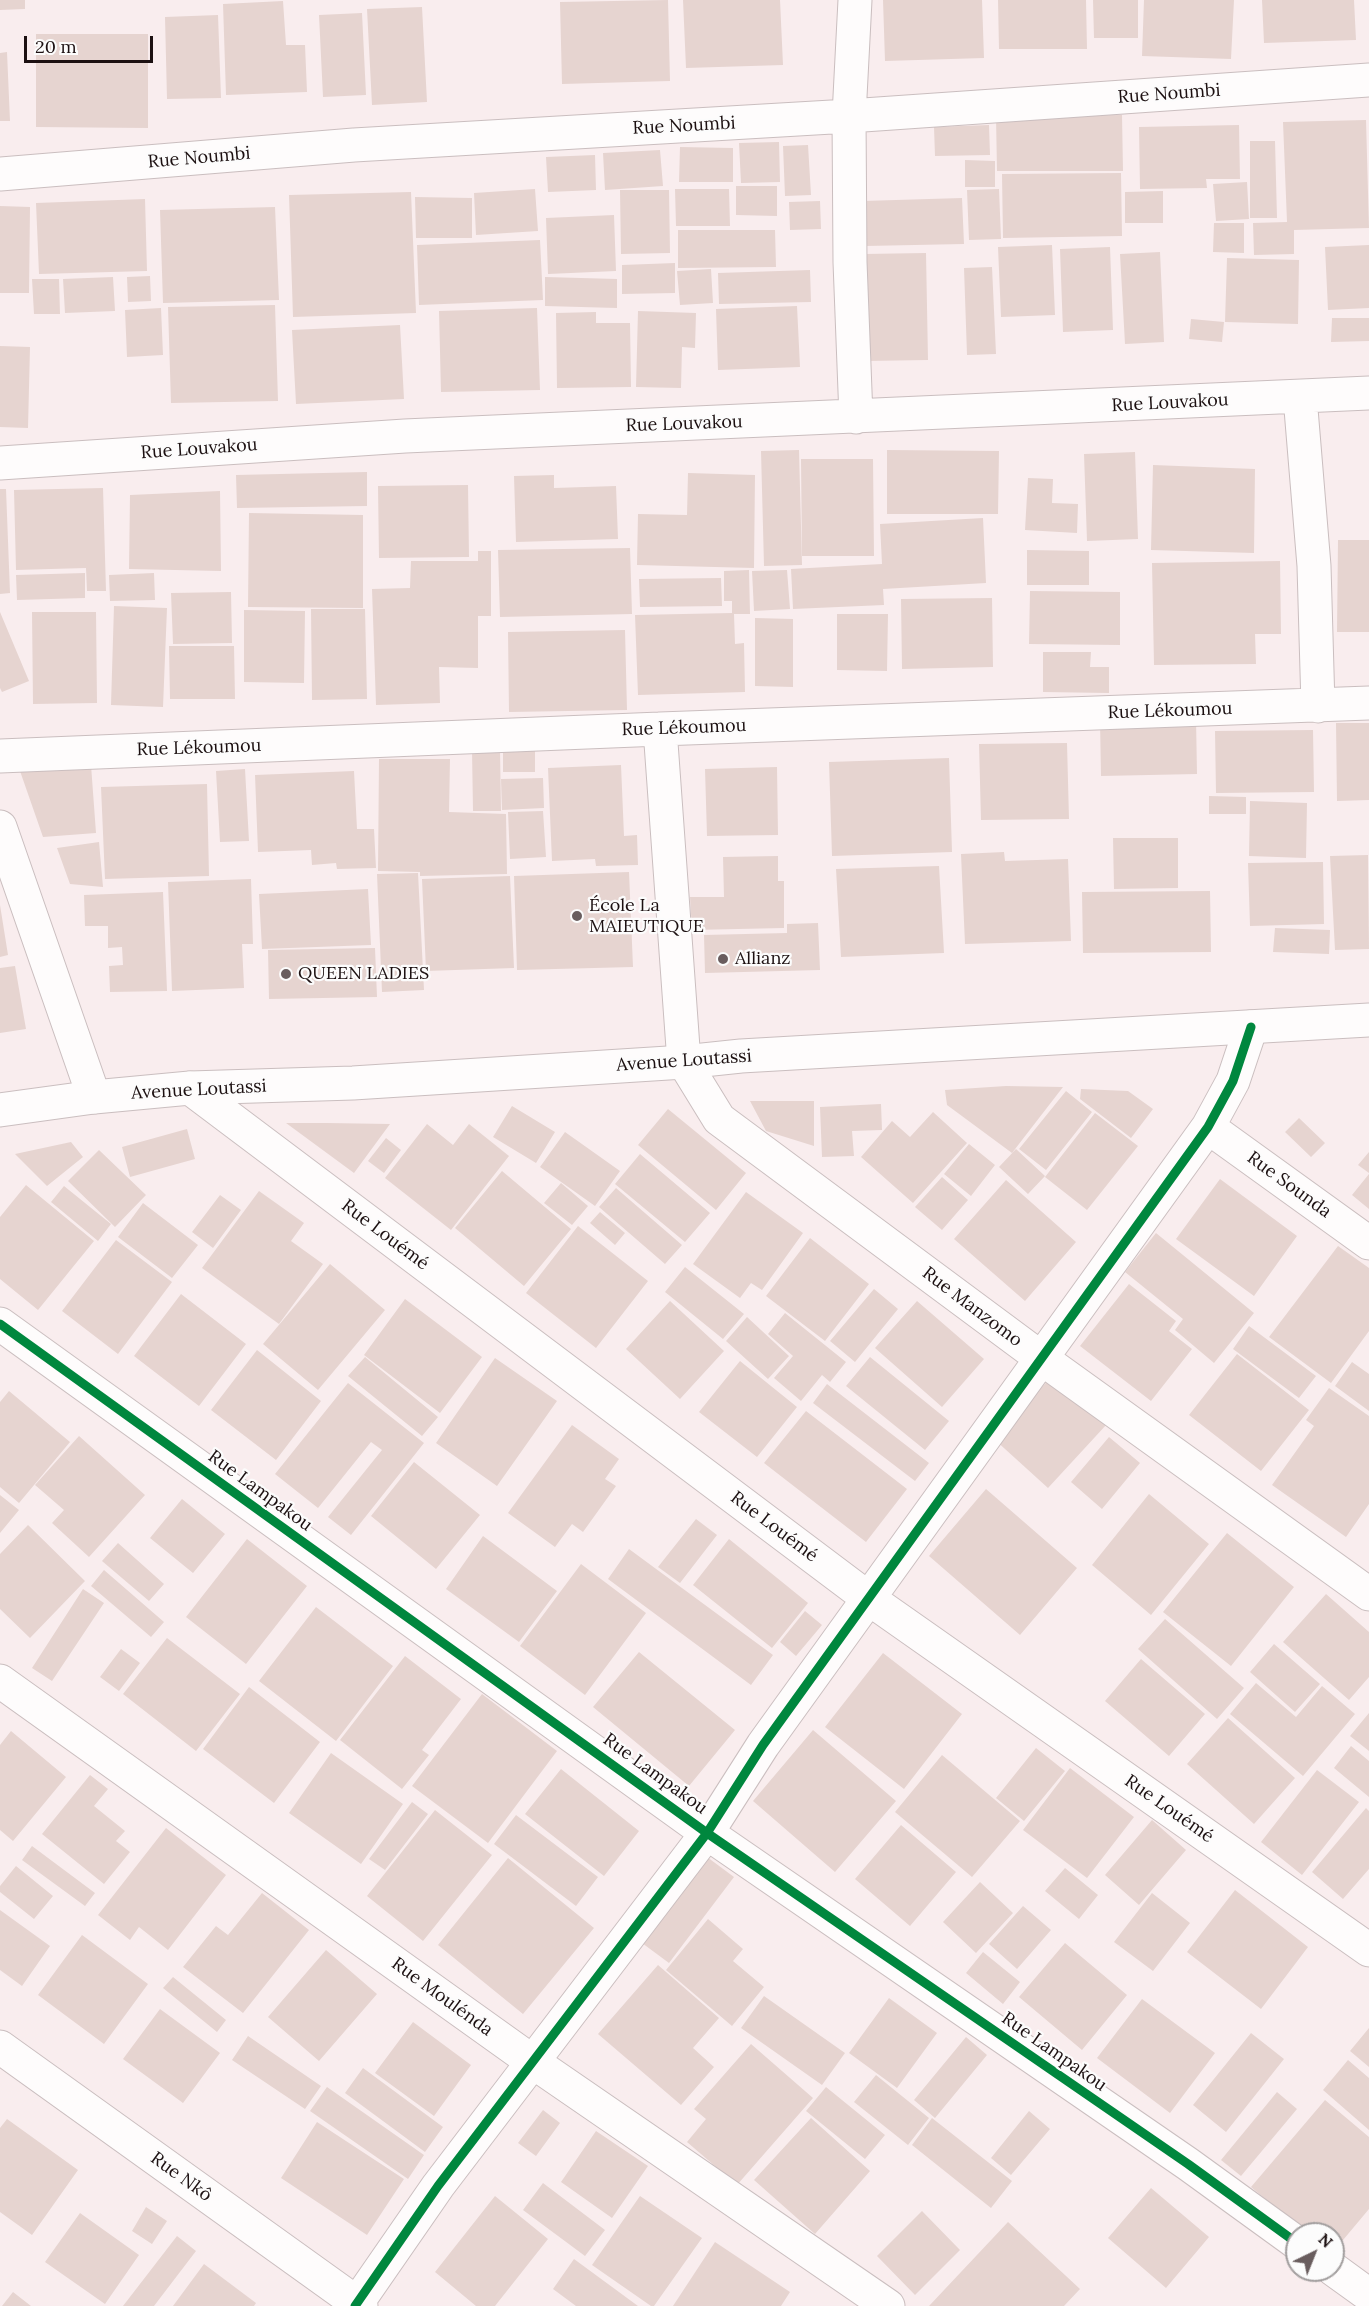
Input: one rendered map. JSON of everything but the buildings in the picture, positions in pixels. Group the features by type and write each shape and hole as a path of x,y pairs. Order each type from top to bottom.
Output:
{"street":[{"path":"855,0 849,116 850,262 855,417"},
{"name":"Rue Noumbi","path":"0,174 354,145 849,116 1369,80"},
{"name":"Rue Louvakou","path":"0,463 405,436 1369,393"},
{"path":"1300,397 1314,566 1318,706"},
{"name":"Rue Lékoumou","path":"0,756 1369,703"},
{"path":"660,729 684,1062"},
{"path":"0,827 94,1097"},
{"name":"Avenue Loutassi","path":"0,1110 94,1097 190,1088 352,1083 684,1062 741,1056 1369,1020"},
{"path":"358,2305 438,2186 707,1833 762,1745 1208,1127 1233,1081 1251,1027"},
{"name":"Rue Manzomo","path":"684,1062 719,1119 1041,1358 1369,1593"},
{"name":"Rue Louémé","path":"190,1088 868,1598 1369,1950"},
{"name":"Rue Sounda","path":"1208,1127 1369,1243"},
{"name":"Rue Lampakou","path":"0,1324 707,1833 1188,2164 1285,2234"},
{"name":"Rue Moulénda","path":"0,1681 532,2062 888,2306"},
{"name":"Rue Nkô","path":"0,2047 358,2305"},
{"path":"1345,2278 1369,2295"}],"cycle path":[{"path":"355,2306 438,2186 707,1833 763,1745 1208,1127 1233,1081 1251,1027"},
{"path":"0,1324 707,1833 1188,2164 1285,2234"}],"place":[{"name":"École La MAIEUTIQUE","path":"577,916"},
{"name":"Allianz","path":"723,959"},
{"name":"QUEEN LADIES","path":"286,974"}]}
